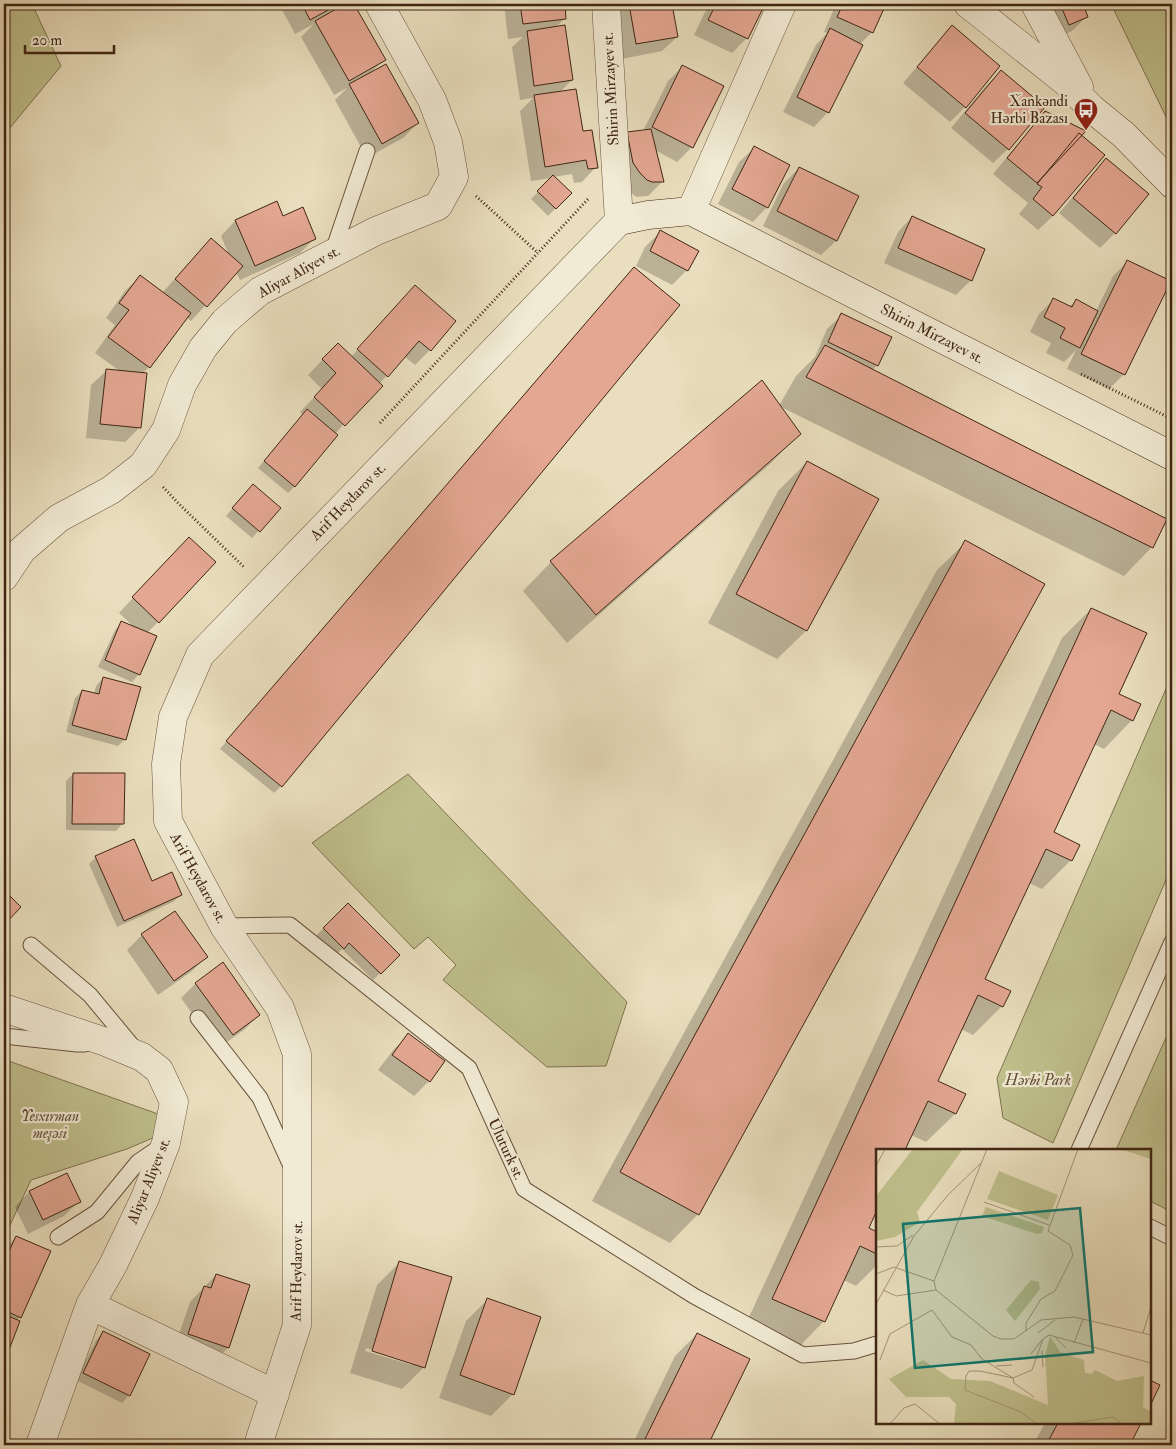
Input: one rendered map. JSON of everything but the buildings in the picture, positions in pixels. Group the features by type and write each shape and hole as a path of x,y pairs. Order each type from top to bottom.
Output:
{"street":[{"name":"Aliyar Aliyev st.","path":"4,577 22,550 59,518 111,490 143,465 166,430 182,385 203,348 225,321 260,291 376,231 438,206 454,177 448,142 432,100 379,4"},
{"name":"Shirin Mirzayev st.","path":"606,4 619,221"},
{"path":"619,221 691,211 782,4"},
{"path":"968,4 1066,82 1091,108 1124,135 1172,184"},
{"path":"1035,4 1091,108"},
{"name":"Shirin Mirzayev st.","path":"691,211 1172,456"},
{"name":"Arif Heydarov st.","path":"258,1445 297,1325 297,1054 280,1008 224,926 168,821 166,764 173,717 200,656 619,221"},
{"name":"Aliyar Aliyev st.","path":"4,1008 106,1042 142,1057 159,1070 174,1102 166,1143 145,1198 113,1265 90,1305 40,1445"},
{"path":"90,1305 275,1394"}],"lane":[{"path":"332,254 367,151"},
{"name":"Uluturk st.","path":"224,926 290,925 469,1068 524,1189 694,1296 804,1355 854,1351 876,1344"},
{"path":"1079,1149 1172,942"},
{"path":"31,945 90,995 142,1057"},
{"path":"198,1018 260,1098 297,1179"},
{"path":"4,1036 77,1044 106,1042"},
{"path":"58,1237 97,1212 138,1162 166,1143"},
{"path":"1151,1228 1172,1238"}],"path":[{"path":"374,429 538,254 487,205"},
{"path":"179,504 232,556"}],"green space":[{"path":"4,4 32,4 61,66 4,135"},
{"path":"1111,4 1172,4 1172,129"},
{"name":"Hərbi Park","path":"1172,675 1172,866 1053,1143 1003,1118 997,1078"},
{"path":"408,774 627,1002 606,1066 547,1067 443,980 456,965 428,937 414,949 312,843"},
{"path":"1172,1024 1172,1212 1151,1202 1151,1149 1116,1149"},
{"name":"Yesxırman meşəsi","path":"6,1060 161,1115 155,1137 127,1149 31,1180 4,1238 4,1061"}],"place":[{"name":"Xankəndi Hərbi Bazası","path":"1086,131"}]}
